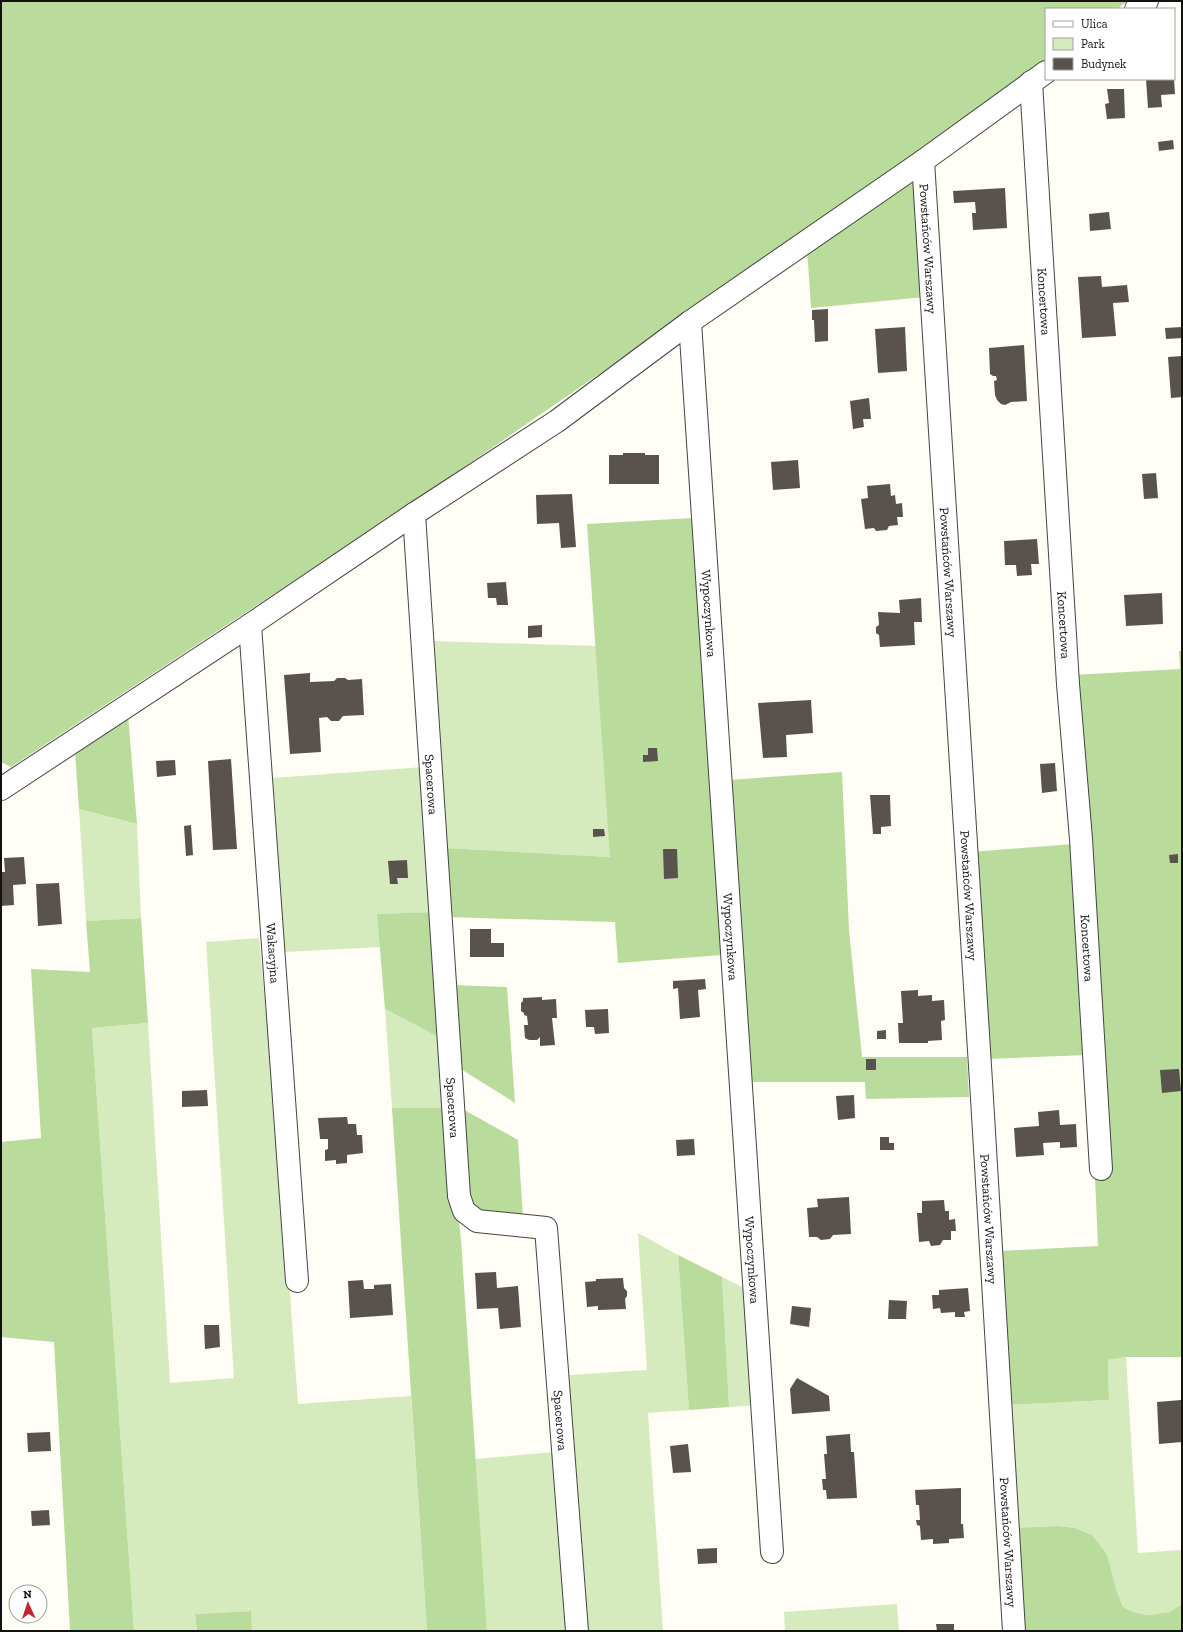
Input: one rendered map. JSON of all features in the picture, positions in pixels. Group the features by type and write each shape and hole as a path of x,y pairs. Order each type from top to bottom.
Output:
{"street":[{"path":"1137,8 1147,1"},
{"path":"1,789 250,625 414,514 557,421 690,322 923,161 1038,77"},
{"name":"Koncertowa","path":"1038,77 1068,684 1081,839 1101,1169"},
{"name":"Powstańców Warszawy","path":"923,161 1014,1631"},
{"name":"Wypoczynkowa","path":"690,322 772,1552"},
{"name":"Spacerowa","path":"414,514 459,1196 464,1211 477,1220 546,1228 577,1631"},
{"name":"Wakacyjna","path":"250,625 297,1281"}],"green space":[{"path":"1,1 1128,1 1118,8 1045,8 1045,62 910,160 409,505 11,767 1,762"},
{"path":"918,171 924,297 811,308 807,247"},
{"path":"692,518 722,955 618,963 615,922 447,917 446,848 610,857 587,524"},
{"path":"431,641 596,646 611,857 446,848"},
{"path":"1179,651 1182,651 1182,1357 1126,1357 1108,1360 1109,1400 1007,1405 999,1251 1098,1246 1073,675 1180,669"},
{"path":"128,715 137,824 79,809 75,752"},
{"path":"424,767 435,912 378,914 380,947 284,952 273,778"},
{"path":"842,772 849,930 862,1057 967,1057 969,1097 866,1099 865,1082 751,1082 728,780"},
{"path":"79,809 137,824 141,918 86,921"},
{"path":"1073,844 1088,1055 986,1059 971,852"},
{"path":"435,912 442,1039 385,1009 377,914"},
{"path":"141,918 148,1023 92,1028 134,1631 70,1631 54,1342 1,1337 1,1142 41,1138 31,969 90,972 86,921"},
{"path":"259,938 283,1197 298,1404 411,1396 427,1631 252,1631 250,1611 195,1614 197,1631 134,1631 92,1028 148,1023 170,1383 234,1378 206,942"},
{"path":"451,985 507,987 515,1103 456,1066"},
{"path":"385,1009 442,1039 447,1108 392,1108"},
{"path":"459,1107 518,1140 523,1217 481,1216 466,1200"},
{"path":"392,1108 447,1108 461,1240 487,1631 427,1631"},
{"path":"638,1233 678,1255 689,1410 648,1413 663,1631 586,1631 569,1375 647,1370"},
{"path":"678,1255 722,1277 729,1407 689,1410"},
{"path":"722,1277 750,1291 757,1405 729,1407"},
{"path":"1126,1357 1138,1553 1182,1550 1182,1604 1170,1612 1148,1615 1133,1612 1123,1607 1116,1589 1075,1528 1059,1526 1013,1528 1007,1405 1109,1400 1108,1360"},
{"path":"554,1452 566,1631 487,1631 475,1459"},
{"path":"1059,1526 1075,1528 1093,1536 1107,1555 1116,1589 1123,1607 1133,1612 1148,1615 1170,1612 1182,1604 1182,1631 1021,1631 1013,1528"},
{"path":"897,1604 899,1631 785,1631 784,1612"},
{"path":"251,1611 252,1631 197,1631 195,1614"}],"building":[{"path":"1146,80 1174,80 1175,94 1161,95 1162,107 1148,108"},
{"path":"1107,89 1124,89 1125,118 1107,119 1105,104 1109,103"},
{"path":"1173,140 1174,149 1159,151 1158,142"},
{"path":"1005,188 1007,228 973,230 972,213 976,213 975,202 954,203 953,191"},
{"path":"1109,212 1111,229 1090,231 1089,214"},
{"path":"1101,276 1102,287 1127,285 1129,302 1113,303 1116,336 1082,338 1078,277"},
{"path":"828,309 828,341 815,342 812,310"},
{"path":"905,327 907,371 878,373 875,329"},
{"path":"1182,327 1182,338 1166,339 1165,328"},
{"path":"1024,345 1027,401 1011,402 1005,405 1001,404 995,395 994,381 997,380 996,376 990,374 989,348"},
{"path":"1182,356 1182,397 1171,398 1168,357"},
{"path":"869,398 871,419 863,419 864,427 853,429 850,401"},
{"path":"623,453 645,453 645,455 659,455 659,484 609,484 609,455 623,455"},
{"path":"798,460 800,488 773,490 771,462"},
{"path":"1156,473 1158,498 1144,499 1142,474"},
{"path":"890,484 891,496 895,495 896,504 902,503 903,517 897,517 898,525 889,526 887,530 876,531 874,528 865,529 861,499 868,498 867,486"},
{"path":"572,494 576,547 561,548 559,523 537,524 536,495"},
{"path":"1037,539 1039,564 1031,564 1032,575 1017,576 1016,565 1005,565 1004,541"},
{"path":"506,582 508,605 497,605 496,598 488,598 487,583"},
{"path":"1162,593 1163,624 1126,626 1124,595"},
{"path":"921,598 922,622 914,622 915,645 880,647 879,635 876,633 876,627 879,625 878,612 900,613 899,600"},
{"path":"542,625 542,637 528,638 528,626"},
{"path":"310,673 310,682 334,681 337,678 345,678 348,680 362,679 364,715 343,716 339,721 331,721 327,717 319,718 321,752 290,754 284,675"},
{"path":"811,700 813,733 786,735 787,757 763,758 758,703"},
{"path":"648,748 657,748 658,761 643,762 643,755 648,755"},
{"path":"231,759 237,849 213,850 208,761"},
{"path":"175,760 176,775 157,777 156,761"},
{"path":"1055,763 1057,791 1042,793 1040,764"},
{"path":"870,795 890,795 891,826 881,827 881,834 873,834"},
{"path":"191,825 193,855 186,856 184,826"},
{"path":"593,829 604,829 605,836 593,837"},
{"path":"663,849 677,849 678,878 664,879"},
{"path":"1178,854 1178,863 1170,863 1169,855"},
{"path":"24,857 26,884 13,885 14,905 1,906 1,872 5,872 4,858"},
{"path":"407,860 408,878 397,878 398,884 390,884 388,861"},
{"path":"59,883 62,924 38,926 36,884"},
{"path":"470,929 491,929 491,943 504,943 504,957 470,957"},
{"path":"705,979 706,989 698,990 700,1017 680,1019 678,988 673,989 673,981"},
{"path":"918,990 918,996 932,995 932,1001 944,1000 945,1020 941,1021 942,1040 928,1041 928,1043 899,1043 898,1023 903,1023 901,991"},
{"path":"542,997 542,1000 556,999 557,1018 552,1018 555,1045 540,1046 540,1037 537,1040 529,1040 525,1038 524,1025 528,1025 527,1016 521,1011 521,1003 523,998"},
{"path":"608,1009 609,1033 595,1034 594,1027 586,1027 585,1010"},
{"path":"886,1030 886,1039 877,1039 877,1031"},
{"path":"866,1059 876,1059 876,1070 866,1070"},
{"path":"1179,1069 1181,1091 1162,1093 1160,1070"},
{"path":"207,1090 208,1106 182,1107 182,1091"},
{"path":"854,1095 855,1118 838,1120 836,1096"},
{"path":"1059,1110 1060,1125 1076,1124 1077,1147 1060,1148 1060,1142 1043,1143 1044,1155 1016,1157 1014,1128 1039,1126 1038,1112"},
{"path":"347,1117 348,1124 356,1124 357,1135 362,1135 363,1153 347,1155 347,1163 336,1164 336,1160 325,1161 325,1150 328,1149 328,1139 320,1139 318,1118"},
{"path":"880,1137 889,1137 889,1143 894,1143 894,1150 880,1150"},
{"path":"694,1139 695,1155 677,1156 676,1140"},
{"path":"849,1197 851,1234 833,1235 830,1239 821,1240 817,1237 809,1237 807,1208 818,1207 817,1199"},
{"path":"944,1200 945,1211 949,1211 949,1220 955,1219 956,1231 951,1231 951,1240 943,1240 940,1245 931,1246 929,1241 919,1242 917,1213 922,1213 922,1201"},
{"path":"496,1272 497,1288 518,1286 521,1327 500,1329 498,1308 477,1309 475,1273"},
{"path":"623,1278 624,1288 627,1291 627,1296 625,1299 626,1309 598,1310 598,1306 587,1307 585,1282 596,1281 596,1279"},
{"path":"363,1280 364,1289 374,1289 374,1285 391,1284 393,1315 350,1318 348,1281"},
{"path":"968,1288 970,1311 964,1312 965,1317 955,1317 955,1312 941,1313 940,1308 933,1309 932,1295 939,1295 939,1290"},
{"path":"889,1300 907,1301 906,1319 888,1319"},
{"path":"792,1306 811,1308 809,1327 790,1324"},
{"path":"204,1325 219,1325 220,1347 205,1349"},
{"path":"797,1378 829,1396 830,1411 792,1414 790,1389"},
{"path":"1181,1400 1182,1442 1159,1444 1157,1402"},
{"path":"50,1432 51,1451 28,1452 27,1433"},
{"path":"850,1434 851,1452 854,1452 857,1498 827,1499 826,1490 823,1490 822,1479 826,1479 824,1454 827,1454 826,1436"},
{"path":"688,1444 691,1472 673,1473 670,1446"},
{"path":"961,1488 961,1524 963,1524 964,1538 949,1539 949,1543 933,1544 933,1539 921,1540 920,1526 917,1525 916,1520 920,1520 919,1505 916,1505 915,1490"},
{"path":"49,1510 50,1525 32,1526 31,1511"},
{"path":"717,1548 717,1563 698,1564 697,1549"},
{"path":"936,1624 954,1624 954,1631 937,1631"}]}
